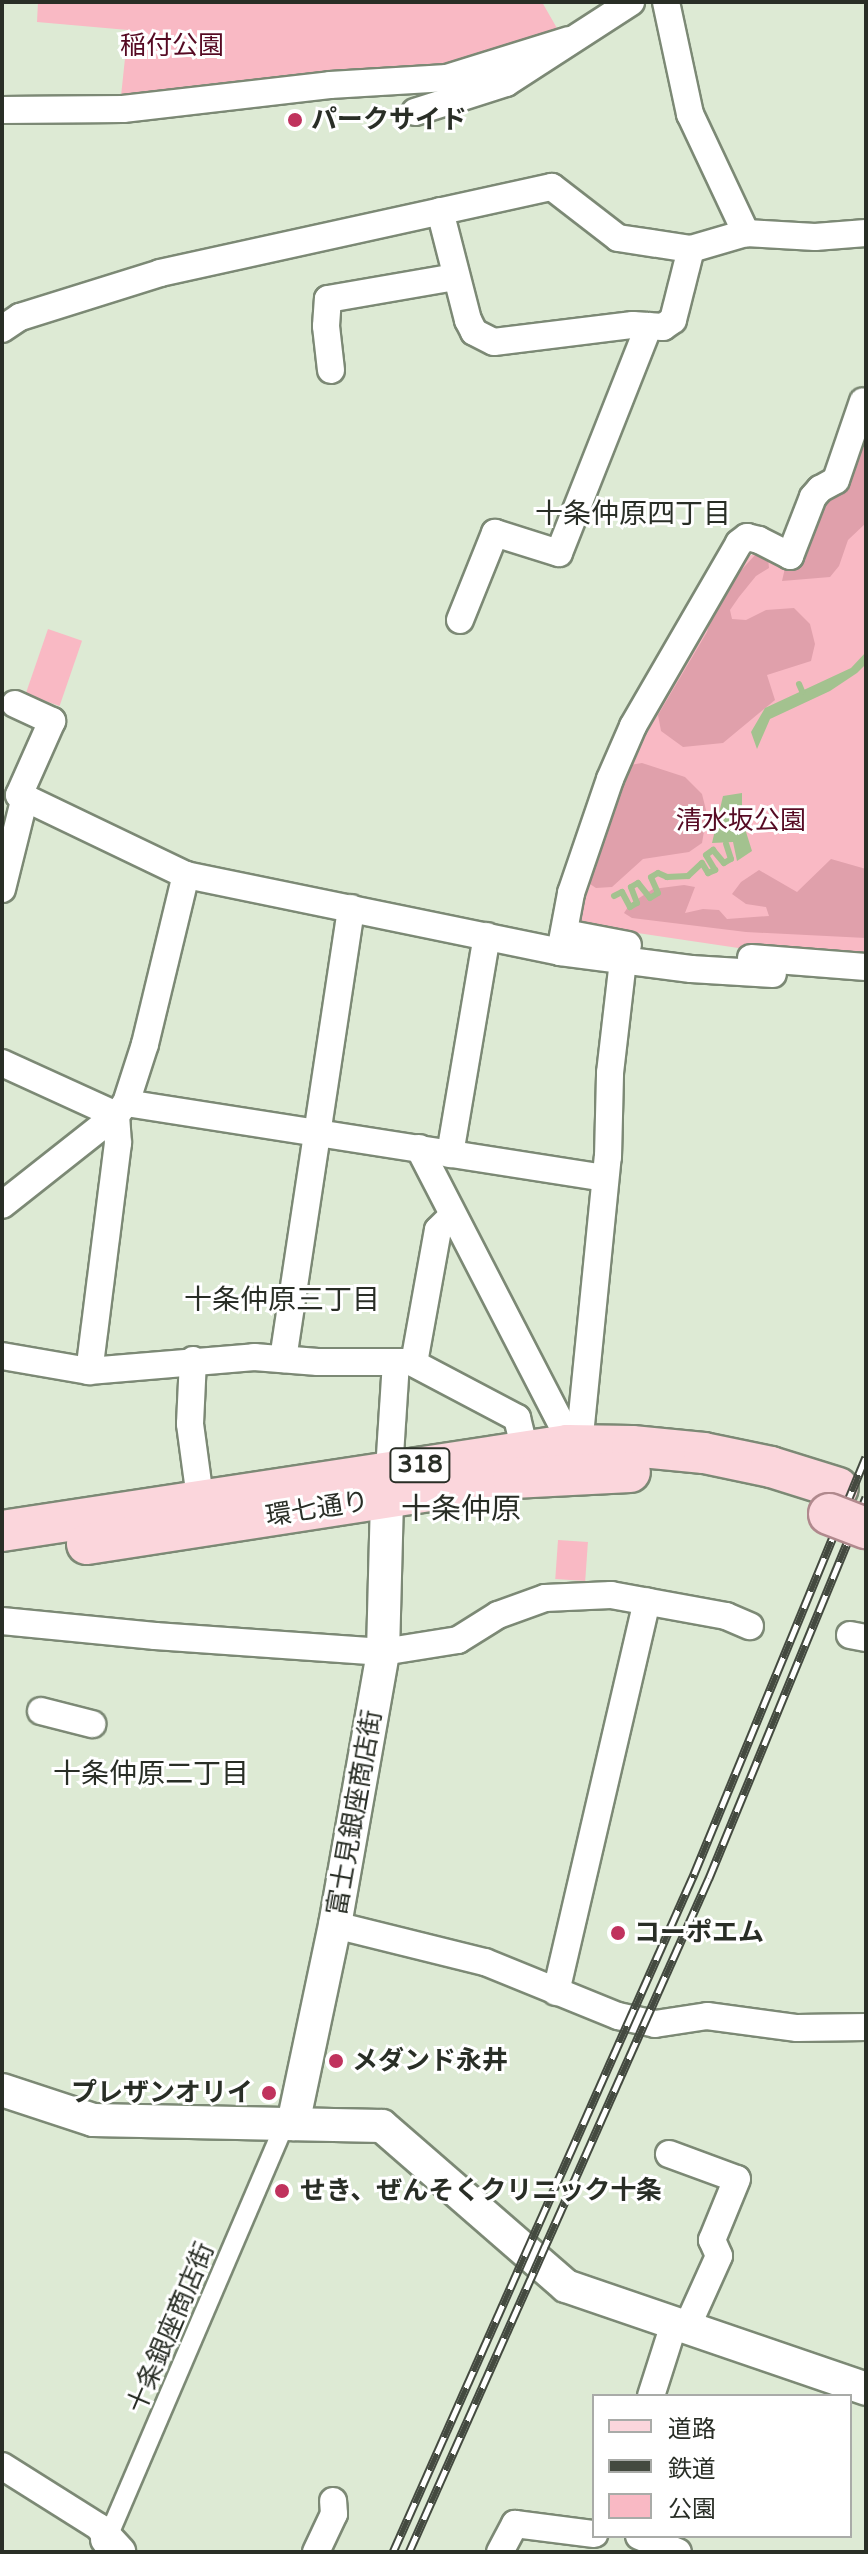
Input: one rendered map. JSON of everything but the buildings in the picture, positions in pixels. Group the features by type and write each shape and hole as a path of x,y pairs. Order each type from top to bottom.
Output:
{"main road":[{"name":"環七通り","path":"2,1556 388,1484 525,1450 575,1445 704,1453 771,1467 844,1500 866,1528"},
{"name":"環七通り","path":"2,1531 200,1498 584,1472 639,1473 844,1500"}],"street":[{"path":"415,112 506,83 631,2"},
{"path":"666,2 690,114 746,233"},
{"path":"2,110 123,109 330,85 447,78 569,40"},
{"path":"2,329 20,317 83,300 160,273 552,187 618,238 691,249 746,233 815,237 866,233"},
{"path":"440,211 455,277 474,332 494,342 663,327 673,320 691,249"},
{"path":"331,370 326,326 328,299 455,277"},
{"path":"460,620 495,533 559,553 649,326"},
{"path":"562,942 571,893 610,779 633,726 739,543 747,537 759,540 790,556 813,497 836,480 863,401"},
{"path":"15,704 52,721 19,795 186,875 487,936 866,967"},
{"path":"2,889 25,797"},
{"path":"89,1371 121,1109 145,1044 186,875"},
{"path":"283,1359 351,908"},
{"path":"450,1154 487,936"},
{"path":"562,942 623,961 773,974"},
{"path":"575,1445 623,961"},
{"path":"2,1063 121,1109 317,1133 603,1178"},
{"path":"2,1205 121,1109"},
{"path":"419,1148 452,1216 575,1445"},
{"path":"388,1484 405,1362 438,1230 452,1216"},
{"path":"2,1356 89,1371 254,1357 405,1362 517,1418 525,1450"},
{"path":"193,1360 190,1424 200,1498"},
{"name":"富士見銀座商店街","path":"289,2123 335,1925 383,1652 388,1484"},
{"path":"2,1621 155,1636 383,1652 458,1640 498,1615 545,1598 611,1595 726,1616 750,1626"},
{"path":"556,1992 647,1601"},
{"path":"41,1711 92,1724"},
{"path":"335,1925 485,1962 618,2016 655,2024 707,2016 797,2028 866,2027"},
{"path":"2,2090 93,2120 382,2126 566,2286 866,2389"},
{"name":"十条銀座商店街","path":"109,2548 289,2123"},
{"path":"652,2394 680,2326 719,2256 712,2240 737,2179 669,2154"},
{"path":"2,2466 99,2527 109,2548"},
{"path":"316,2552 334,2514 333,2501"},
{"path":"500,2552 515,2524 592,2534"},
{"path":"644,2538 678,2552"}],"green space":[{"name":"稲付公園","path":"38,2 542,2 558,30 447,66 121,96 128,30 37,22"},
{"name":"清水坂公園","path":"866,430 866,958 745,949 577,924 579,894 619,785 649,720 746,558 760,550 793,565 820,498"},
{"path":"48,629 82,641 60,706 26,694"},
{"path":"558,1540 588,1542 585,1581 555,1579"}],"shaded area":[{"path":"866,442 866,523 848,540 839,566 830,577 782,581 785,568 801,555 823,506 848,482"},
{"path":"755,555 768,558 769,568 756,576 739,597 730,610 732,619 746,620 766,610 794,608 810,624 815,644 811,661 767,675 775,700 723,743 683,747 661,731 658,715 707,632 717,597"},
{"path":"866,652 866,664 857,673 830,691 770,719 757,749 751,732 765,708 851,668"},
{"path":"642,763 685,777 702,794 707,814 702,843 689,852 643,859 612,887 596,888 590,884 596,866 593,847 624,766"},
{"path":"742,793 742,819 752,851 737,861 733,842 712,843 723,796"},
{"path":"831,859 866,869 866,938 746,932 632,918 624,913 630,904 653,889 684,885 695,887 685,913 703,909 719,910 727,919 769,916 766,907 746,904 732,894 741,882 759,870 797,892"}],"waterway":[{"path":"799,684 802,691"},
{"path":"614,896 622,892 630,907 637,903 631,887 638,883 650,898 658,893 651,877 658,873 667,877 688,876 702,863 708,873 715,870 706,855 713,850 724,863 731,859 726,844"}],"railway":[{"path":"393,2552 694,1874 866,1457"},
{"path":"409,2552 709,1878 866,1497"}],"place":[{"name":"パークサイド","path":"295,120"},
{"name":"コーポエム","path":"618,1933"},
{"name":"メダンド永井","path":"336,2061"},
{"name":"プレザンオリイ","path":"269,2093"},
{"name":"せき、ぜんそくクリニック十条","path":"282,2191"}],"district":[{"name":"十条仲原四丁目","path":"633,514"},
{"name":"十条仲原三丁目","path":"282,1300"},
{"name":"十条仲原","path":"461,1510"},
{"name":"十条仲原二丁目","path":"151,1774"}]}
